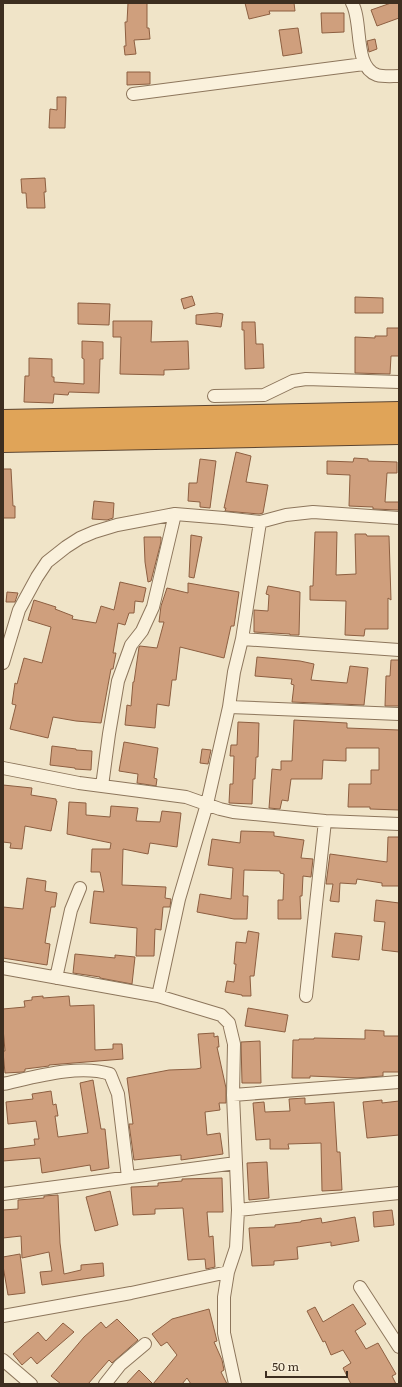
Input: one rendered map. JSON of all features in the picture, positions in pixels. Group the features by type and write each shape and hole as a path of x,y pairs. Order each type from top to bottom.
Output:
{"highway":[{"path":"3,421 399,413"},
{"path":"3,441 399,433"}],"street":[{"path":"352,3 364,64 370,71 377,75 399,76"},
{"path":"133,94 364,64"},
{"path":"214,396 264,395 293,382 306,379 399,382"},
{"path":"3,663 19,610 47,562 80,538 94,532 117,525 175,514 260,522 286,515 313,512 399,518"},
{"path":"102,786 118,681 131,645 142,631 153,606 175,514"},
{"path":"158,996 179,899 207,804 229,707 234,672 242,639 260,522"},
{"path":"242,639 399,650"},
{"path":"229,707 399,714"},
{"path":"3,768 79,783 186,797 233,812 325,821 399,824"},
{"path":"306,996 325,821"},
{"path":"56,978 71,910 80,888"},
{"path":"3,968 158,996 221,1015 230,1023 234,1044 233,1094 238,1210 236,1248 228,1272 224,1298 224,1333 235,1384"},
{"path":"3,1084 39,1076 79,1070 100,1071 110,1074 118,1094 128,1177"},
{"path":"233,1094 399,1082"},
{"path":"3,1194 236,1163"},
{"path":"238,1210 399,1193"},
{"path":"3,1316 131,1293 228,1272"},
{"path":"360,1287 399,1347"},
{"path":"105,1384 120,1365 145,1344"},
{"path":"3,1360 31,1384"}],"building":[{"path":"128,3 147,3 147,28 149,28 150,39 134,40 136,54 125,55 125,22 127,22"},
{"path":"245,3 294,3 295,11 269,11 270,14 249,19"},
{"path":"391,3 399,3 399,18 377,26 371,10"},
{"path":"321,13 344,13 344,32 322,33"},
{"path":"298,28 302,53 283,56 279,30"},
{"path":"375,39 377,49 369,52 367,41"},
{"path":"127,72 150,72 150,84 127,85"},
{"path":"57,97 66,97 65,128 49,128 50,109 57,110"},
{"path":"45,178 45,208 27,208 26,193 22,193 21,179"},
{"path":"192,296 195,305 184,309 181,299"},
{"path":"355,297 383,298 383,313 355,313"},
{"path":"78,303 110,304 109,325 78,324"},
{"path":"217,313 223,314 221,327 196,324 196,315"},
{"path":"113,321 152,321 151,342 188,341 189,369 164,370 164,375 120,374 121,337 113,337"},
{"path":"242,322 255,322 256,344 263,344 264,368 245,369 244,330 242,330"},
{"path":"387,328 399,328 399,356 391,356 390,374 355,373 355,337 375,338 375,336 387,336"},
{"path":"82,341 103,342 103,359 100,359 99,393 69,392 68,395 54,394 53,403 24,402 25,376 29,376 29,358 52,359 52,377 54,377 54,382 84,384"},
{"path":"236,452 251,456 246,482 268,485 263,513 259,514 225,511 226,508 224,508"},
{"path":"354,458 368,459 368,461 397,462 397,473 387,473 385,502 399,502 399,510 349,506 350,475 327,474 327,461 353,462"},
{"path":"200,459 216,461 210,508 200,507 200,502 188,501 189,483 197,483"},
{"path":"3,469 11,469 15,518 3,518"},
{"path":"94,501 114,503 113,518 107,520 92,519"},
{"path":"315,532 337,532 336,575 356,574 355,534 366,534 367,536 389,536 391,600 388,598 388,629 365,629 364,636 345,635 346,601 310,600 310,586 313,586"},
{"path":"191,535 202,537 194,578 189,577"},
{"path":"144,537 161,537 151,581 148,582 145,562"},
{"path":"120,582 146,588 143,602 135,601 134,613 129,613 125,625 118,623 113,653 116,653 113,669 111,669 101,723 53,717 48,738 10,729 16,705 12,704 15,683 17,684 24,658 42,663 51,627 28,620 34,600 56,607 55,609 73,616 72,619 96,623 101,606 114,610"},
{"path":"188,583 239,592 234,626 231,626 224,658 180,647 176,680 172,680 169,706 157,704 155,728 125,725 127,705 131,706 133,682 139,647 157,648 164,622 159,622 161,606 167,588 188,593"},
{"path":"268,586 300,592 299,635 254,632 254,610 268,611 269,595 266,594"},
{"path":"7,592 18,593 15,602 6,602"},
{"path":"257,657 300,661 314,664 311,680 347,683 350,666 368,668 364,705 292,702 294,685 291,684 292,679 255,676"},
{"path":"391,660 399,660 399,706 385,706 386,676 390,676"},
{"path":"294,720 347,723 347,728 399,730 399,810 370,809 370,807 348,807 349,784 371,784 371,770 379,770 379,748 346,748 346,761 323,760 322,779 291,779 288,801 282,800 280,809 269,808 272,769 281,770 281,761 292,761"},
{"path":"238,722 259,723 258,757 256,757 255,779 253,779 252,804 229,803 230,784 233,784 234,756 230,756 231,745 237,745"},
{"path":"124,742 158,748 154,778 157,779 156,786 137,783 138,774 119,771"},
{"path":"52,746 92,751 91,770 50,765"},
{"path":"202,749 211,750 208,764 200,763"},
{"path":"3,785 32,788 31,795 56,799 57,801 51,831 25,826 22,849 10,848 11,843 3,842"},
{"path":"69,802 86,803 86,815 110,817 111,806 138,808 136,821 160,822 162,811 181,813 177,847 150,843 148,854 123,849 122,885 166,887 165,898 171,899 170,907 163,907 161,930 155,929 154,956 136,956 137,928 90,923 94,891 104,892 100,872 91,872 92,849 110,849 111,843 67,834"},
{"path":"241,831 274,832 274,836 304,840 301,858 313,859 311,877 303,876 302,896 300,896 301,919 278,919 278,900 283,900 284,874 280,873 280,871 244,870 243,896 248,896 247,919 234,919 197,912 200,894 231,899 233,868 208,865 212,839 240,843"},
{"path":"388,837 399,837 399,886 382,886 382,883 357,879 356,884 340,883 339,902 330,901 333,884 326,884 330,854 387,862"},
{"path":"27,878 46,881 45,891 57,893 55,907 51,907 45,943 50,944 47,965 3,958 3,907 23,909"},
{"path":"376,900 399,903 399,952 382,950 385,922 374,921"},
{"path":"248,931 259,933 254,976 250,976 251,996 242,996 225,992 227,981 234,982 236,942 246,943"},
{"path":"335,933 362,936 359,960 332,957"},
{"path":"75,954 115,958 115,955 135,957 132,984 73,973"},
{"path":"43,996 43,998 69,996 70,1006 94,1005 95,1050 113,1049 113,1044 122,1044 123,1059 49,1065 25,1069 23,1072 5,1073 3,1052 5,1051 3,1009 25,1007 24,1001 32,1000 32,997"},
{"path":"248,1008 288,1015 285,1032 245,1026"},
{"path":"365,1030 384,1031 384,1036 399,1036 399,1072 383,1072 383,1076 357,1078 310,1076 310,1078 292,1078 293,1040 314,1038 365,1039"},
{"path":"214,1033 214,1037 218,1036 219,1047 217,1047 226,1088 226,1103 219,1103 220,1110 205,1112 207,1135 220,1133 223,1154 181,1160 181,1155 134,1160 129,1124 133,1124 127,1078 169,1070 201,1068 198,1034"},
{"path":"260,1041 261,1083 242,1083 241,1042"},
{"path":"93,1080 101,1129 105,1129 109,1168 91,1171 90,1165 42,1173 40,1158 3,1161 3,1149 35,1145 34,1139 39,1139 36,1121 8,1124 6,1102 33,1099 32,1094 51,1091 53,1105 56,1104 58,1116 55,1116 58,1137 88,1133 80,1083"},
{"path":"305,1098 305,1104 334,1102 337,1152 340,1152 342,1190 322,1191 321,1143 288,1144 289,1149 270,1149 270,1139 256,1140 253,1103 264,1102 265,1112 290,1111 289,1099"},
{"path":"382,1100 382,1103 399,1101 399,1135 367,1138 363,1102"},
{"path":"267,1162 269,1198 249,1200 247,1163"},
{"path":"222,1178 223,1212 207,1212 209,1237 213,1236 215,1267 206,1269 205,1259 188,1260 183,1208 155,1209 155,1214 133,1215 131,1187 158,1186 158,1183 182,1181 182,1179"},
{"path":"110,1191 118,1225 95,1231 86,1197"},
{"path":"58,1195 60,1243 64,1274 81,1270 81,1265 103,1263 104,1276 42,1285 40,1272 52,1271 49,1252 22,1258 21,1236 3,1238 3,1210 18,1209 18,1200 44,1198 44,1196"},
{"path":"392,1210 394,1225 374,1227 373,1212"},
{"path":"355,1217 359,1241 331,1246 331,1242 297,1247 298,1259 274,1261 274,1265 252,1266 249,1228 275,1227 275,1225 321,1218 322,1223"},
{"path":"20,1254 25,1293 8,1295 3,1257"},
{"path":"353,1304 366,1324 355,1331 366,1349 378,1343 396,1374 392,1376 396,1384 351,1384 343,1368 351,1363 343,1350 331,1355 325,1341 323,1342 307,1311 315,1307 323,1322"},
{"path":"209,1309 217,1341 214,1342 222,1360 224,1370 221,1372 227,1384 191,1384 187,1378 182,1384 153,1384 177,1355 167,1342 161,1346 152,1334 172,1319"},
{"path":"117,1319 138,1340 112,1363 109,1360 88,1384 61,1384 51,1376 84,1337 101,1322 106,1328"},
{"path":"63,1323 74,1332 37,1364 31,1357 22,1365 13,1354 38,1332 46,1341"},
{"path":"139,1370 153,1384 126,1384"}]}
